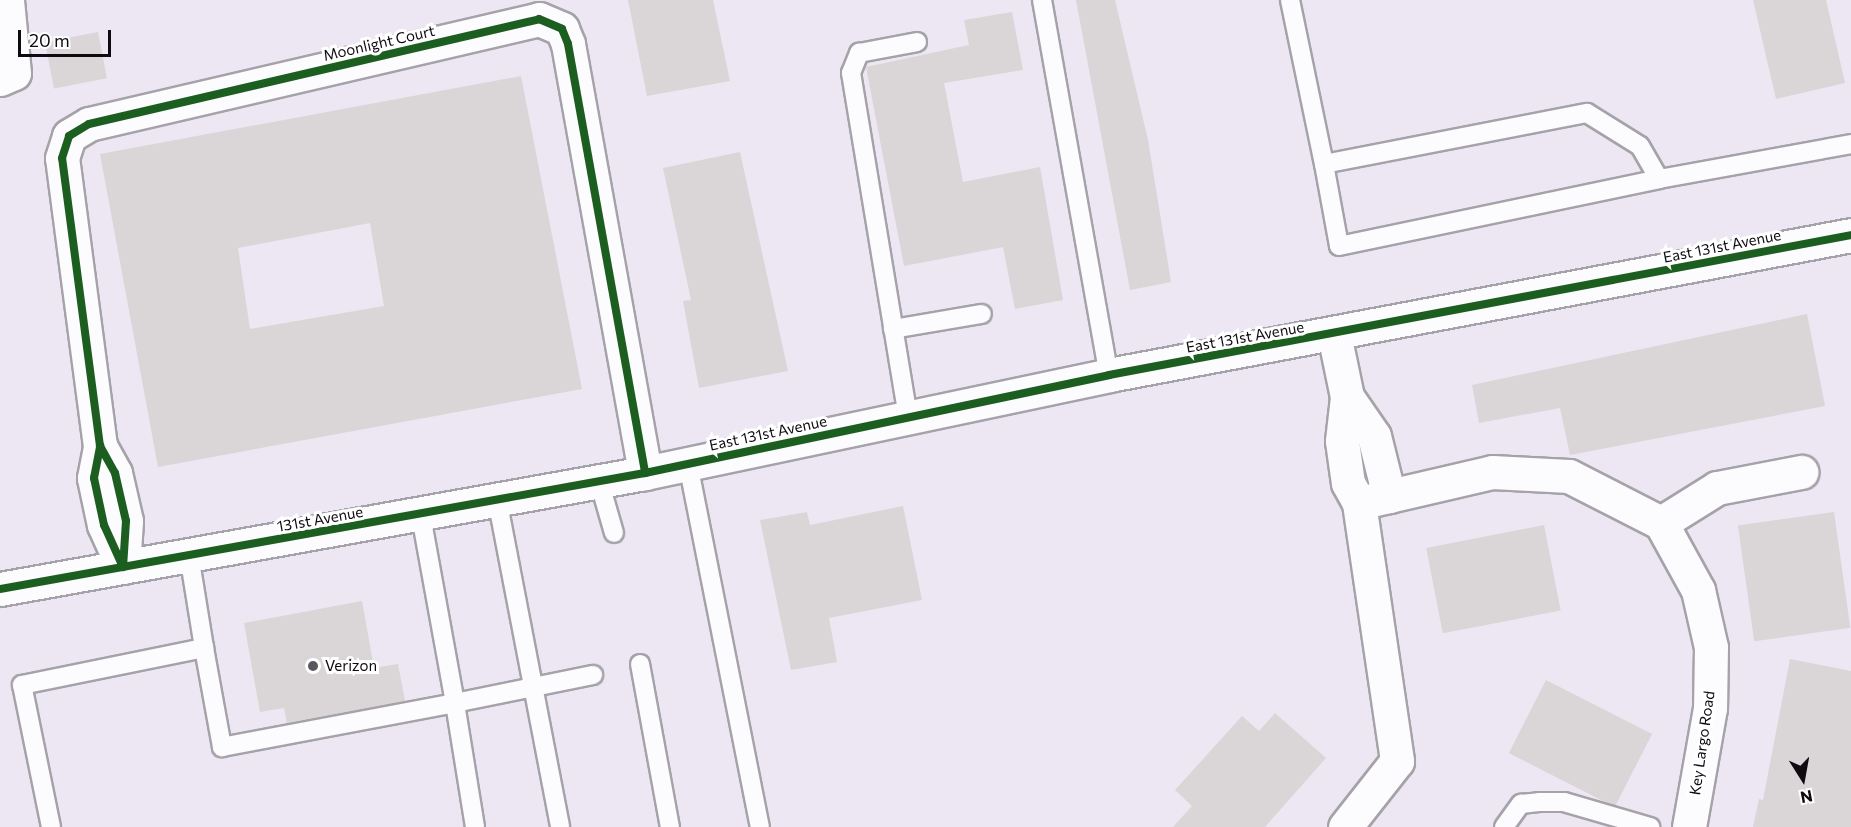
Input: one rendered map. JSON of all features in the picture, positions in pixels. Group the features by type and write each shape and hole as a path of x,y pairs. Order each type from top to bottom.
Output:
{"street":[{"path":"0,79 14,73 7,0"},
{"name":"Moonlight Court","path":"123,567 104,525 94,478 100,446 62,158 69,136 89,124 539,19 562,29 568,44 645,473"},
{"name":"East 131st Avenue","path":"645,473 1109,375 1851,235"},
{"path":"1334,334 1347,397 1342,441 1348,483 1374,499 1492,472 1569,476 1661,523 1717,488 1801,472"},
{"name":"131st Avenue","path":"0,589 645,473"},
{"path":"1345,827 1397,760 1374,499"},
{"name":"Key Largo Road","path":"1661,523 1698,590 1711,647 1710,708 1689,827"}],"lane":[{"path":"1042,0 1109,375"},
{"path":"1290,0 1339,246 1659,179 1851,144"},
{"path":"908,417 850,73 859,53 917,42"},
{"path":"1324,164 1587,113 1640,146 1659,179"},
{"path":"893,329 982,314"},
{"path":"688,464 760,827"},
{"path":"599,481 614,533"},
{"path":"497,500 560,827"},
{"path":"421,515 475,827"},
{"path":"189,555 222,747 592,675"},
{"path":"51,827 22,685 204,648"},
{"path":"640,664 670,827"},
{"path":"1504,827 1521,804 1564,802 1650,827"}],"building":[{"path":"628,0 713,0 730,81 647,96"},
{"path":"1076,0 1115,0 1148,140 1171,282 1130,290"},
{"path":"1753,0 1826,0 1845,83 1776,99"},
{"path":"1012,12 1023,70 944,83 963,182 1040,167 1063,300 1015,309 1003,247 904,266 866,67 969,45 964,20"},
{"path":"98,32 107,78 54,88 45,42"},
{"path":"521,76 582,389 158,467 100,154","holes":["370,223 384,306 250,329 238,248"]},
{"path":"740,152 788,371 699,388 683,301 691,300 663,168"},
{"path":"1807,314 1825,406 1570,455 1560,408 1479,423 1472,385"},
{"path":"903,506 922,600 829,618 837,662 791,670 760,520 807,512 810,525"},
{"path":"1834,512 1850,628 1754,641 1738,525"},
{"path":"1544,525 1561,610 1443,633 1426,548"},
{"name":"Verizon","path":"362,601 374,668 398,664 405,701 287,723 284,708 260,712 244,623"},
{"path":"1790,659 1851,671 1851,827 1753,827 1759,799 1763,800"},
{"path":"1546,680 1652,734 1615,807 1509,753"},
{"path":"1275,713 1326,758 1265,827 1173,827 1192,806 1175,790 1242,716 1259,731"}],"cycle path":[{"path":"100,446 115,473 126,521 123,567 104,525 94,478 100,446 62,158 69,136 89,124 539,19 562,29 568,44 645,473"},
{"path":"0,589 645,473 1109,375 1851,235"}],"place":[{"name":"Verizon","path":"313,666"}]}
